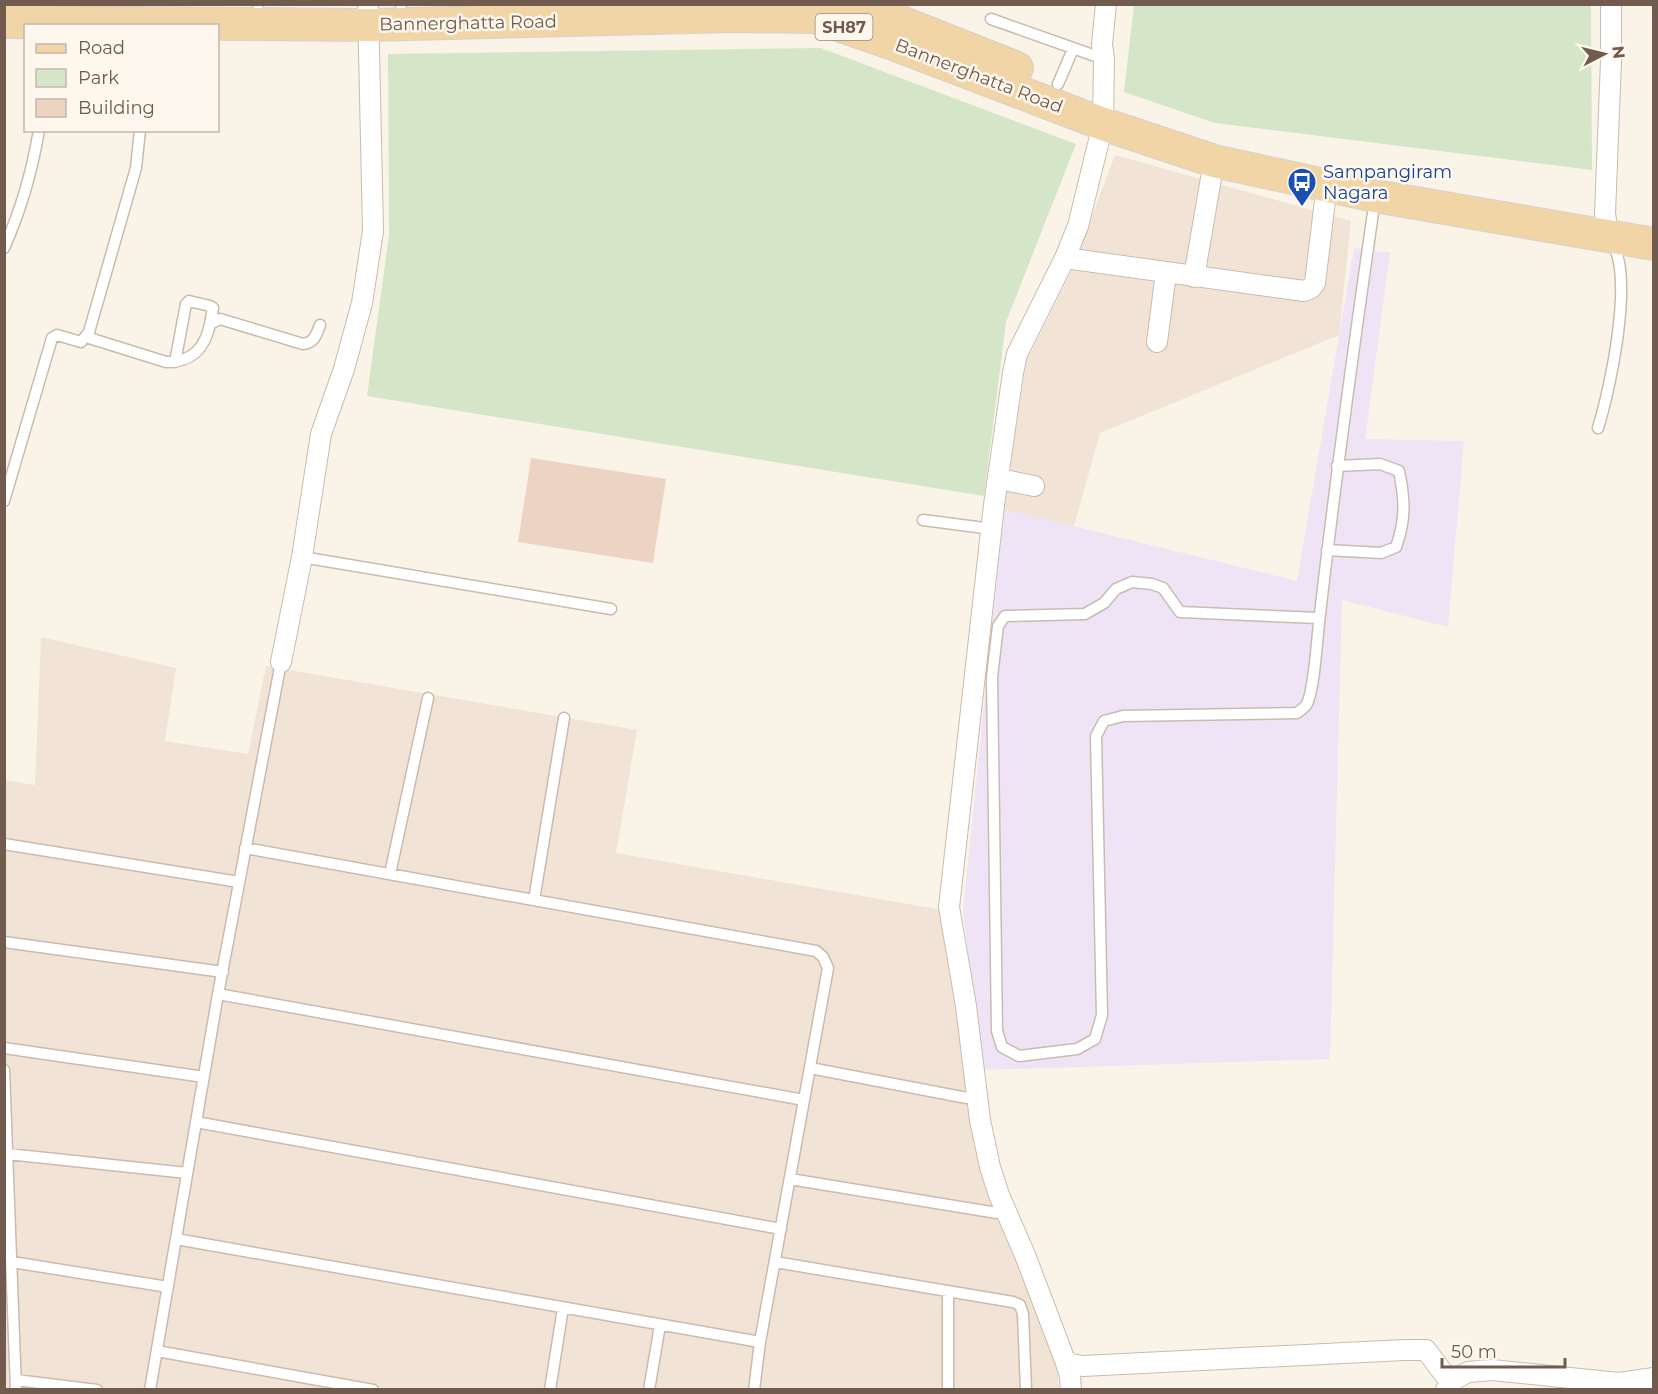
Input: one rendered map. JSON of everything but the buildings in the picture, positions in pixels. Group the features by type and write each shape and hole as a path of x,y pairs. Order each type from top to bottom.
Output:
{"main road":[{"name":"Bannerghatta Road","path":"254,4 369,15 401,5 443,4"},
{"name":"Bannerghatta Road","path":"846,4 901,22 1058,84 1104,113 1214,161 1606,225 1653,244"},
{"name":"Bannerghatta Road","path":"170,24 369,15 815,17 1104,113 1282,159 1319,177 1375,196 1606,225 1653,222"},
{"name":"Bannerghatta Road","path":"4,22 39,24"}],"street":[{"path":"1071,1389 1066,1363 990,1167 980,1120 966,1006 949,907 992,529 1017,354 1065,258 1078,226 1104,113 1102,44 1106,4"},
{"path":"1104,59 1112,44 1118,4"},
{"path":"1606,225 1611,4"},
{"path":"281,662 302,557 321,434 344,369 362,303 369,264 373,231 369,15"},
{"path":"1194,277 1214,161"},
{"path":"1065,258 1304,291 1315,283 1319,177"},
{"path":"1157,342 1166,273"},
{"path":"999,479 1034,486"},
{"path":"1066,1363 1083,1366 1426,1350 1448,1386 1468,1372 1492,1370 1619,1383 1653,1378"}],"lane":[{"path":"991,19 1104,59"},
{"path":"1058,84 1073,49"},
{"path":"4,248 32,173 39,132"},
{"path":"4,501 52,338 57,335 81,342 86,337 136,168 140,132"},
{"path":"1319,618 1180,612 1163,588 1152,584 1132,582 1116,589 1104,603 1085,614 1005,616 998,626 992,677 996,1008 997,1031 1002,1047 1019,1056 1077,1049 1095,1039 1102,1015 1096,736 1104,721 1123,716 1297,713 1306,705 1311,688 1337,466 1375,196"},
{"path":"1598,428 1612,376 1621,301 1620,260 1606,225"},
{"path":"86,337 166,362 175,362 198,352 207,337 213,308 210,306 189,302 186,304 175,362"},
{"path":"210,324 220,319 303,344 314,339 320,325"},
{"path":"1327,550 1381,553 1396,547 1402,529 1405,498 1399,471 1380,464 1337,466"},
{"path":"923,520 992,529"},
{"path":"302,557 610,609"},
{"path":"150,1389 218,994 281,662"},
{"path":"390,874 428,698"},
{"path":"534,900 564,718"},
{"path":"4,844 239,882"},
{"path":"245,848 816,951 823,957 828,968 760,1342 754,1389"},
{"path":"4,942 223,972"},
{"path":"218,994 804,1100"},
{"path":"4,1048 204,1077"},
{"path":"810,1068 967,1098"},
{"path":"4,1070 16,1385 97,1389"},
{"path":"196,1122 781,1230"},
{"path":"8,1154 188,1173"},
{"path":"790,1179 997,1213"},
{"path":"176,1239 760,1342"},
{"path":"12,1262 168,1287"},
{"path":"775,1262 1020,1305 1023,1314 1026,1389"},
{"path":"948,1291 948,1389"},
{"path":"550,1389 563,1308"},
{"path":"649,1389 660,1324"},
{"path":"157,1352 373,1389"}],"shaded area":[{"path":"1115,155 1351,221 1339,335 1100,433 1074,526 1003,516 1026,362 1069,277"},
{"path":"1354,248 1390,253 1365,439 1464,441 1448,627 1342,600 1330,1059 981,1070 963,910 1004,509 1297,581"},
{"path":"41,637 176,668 165,741 248,754 266,666 637,730 616,853 942,910 987,1177 1057,1359 1059,1389 5,1389 4,780 35,785"}],"green space":[{"path":"1134,5 1591,5 1592,170 1215,123 1124,92"},
{"path":"821,48 1076,144 1006,322 984,496 367,396 389,235 388,54"}],"place":[{"name":"Sampangiram Nagara","path":"1302,208"}]}
